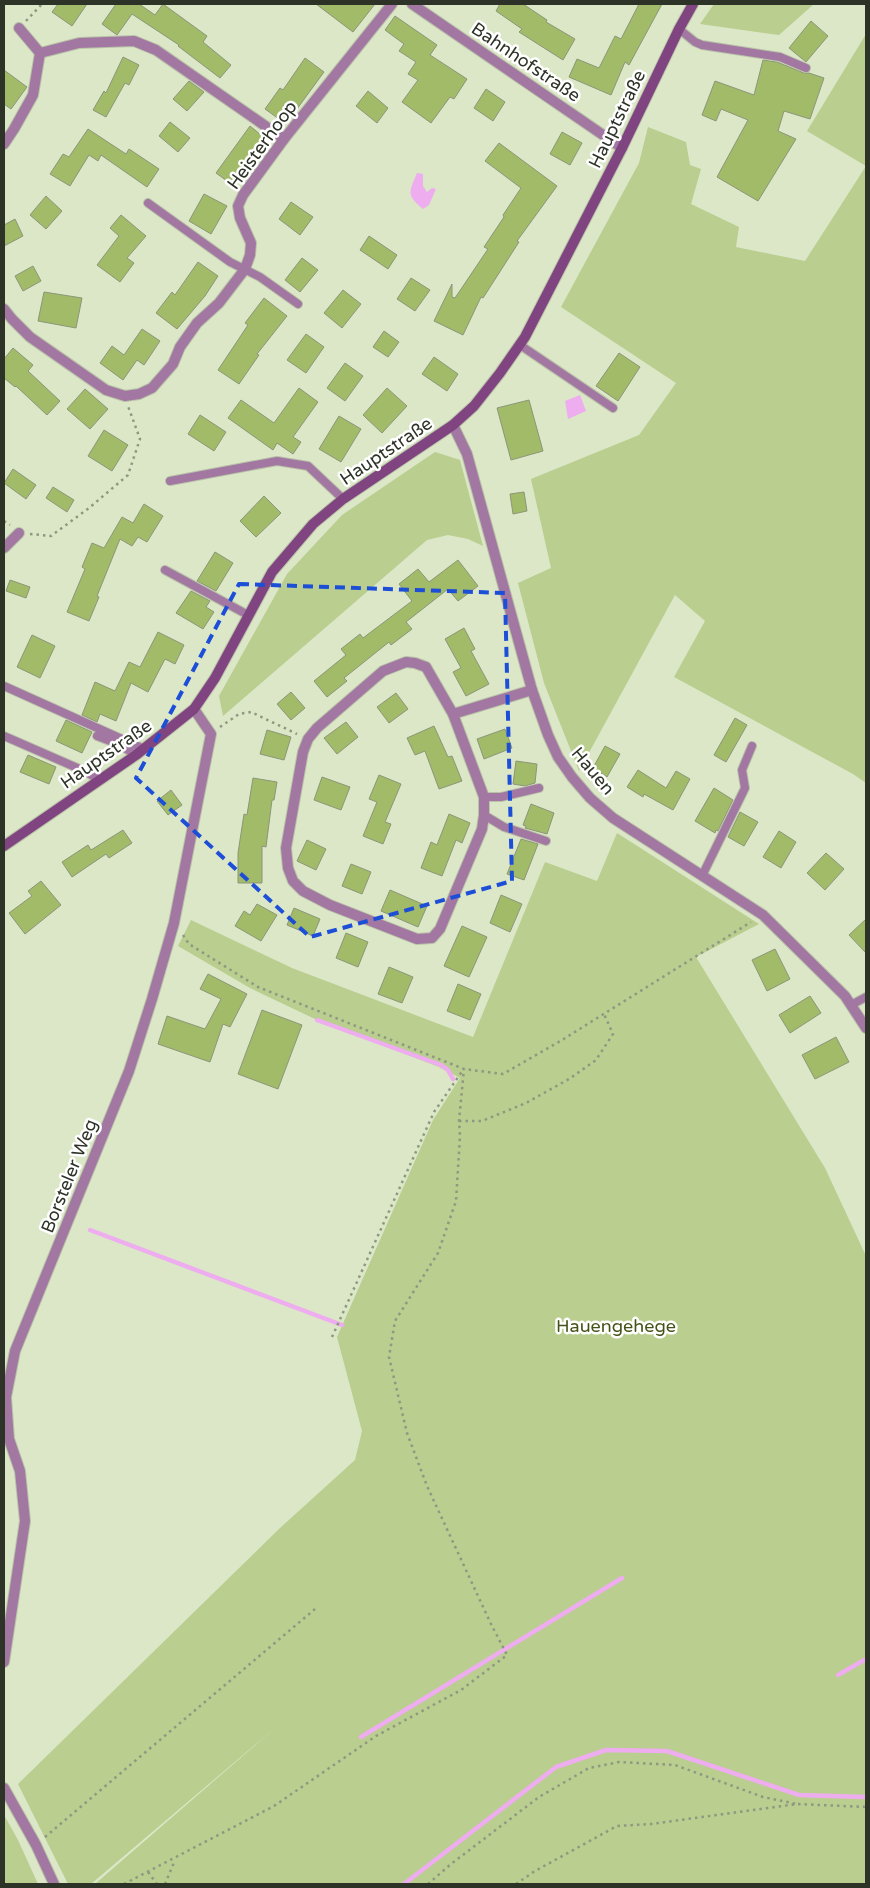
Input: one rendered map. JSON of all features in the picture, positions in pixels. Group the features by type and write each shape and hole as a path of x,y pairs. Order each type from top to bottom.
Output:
{"main road":[{"name":"Hauptstraße","path":"4,846 140,752 194,709 215,678 272,572 313,524 343,499 453,425 474,406 520,345 622,148 692,4"}],"street":[{"name":"Heisterhoop","path":"125,396 139,394 152,388 173,364 180,347 197,323 219,303 245,269 250,255 251,243 240,218 238,206 243,195 284,139 392,4"},
{"name":"Bahnhofstraße","path":"412,4 622,148"},
{"path":"4,144 33,95 40,53 19,28"},
{"path":"40,53 79,43 134,41 156,50 284,139"},
{"path":"4,309 30,337 106,390 125,396"},
{"name":"Hauen","path":"453,425 467,454 532,690 558,757 590,798 613,818 763,915 845,996 866,1028"},
{"path":"4,548 19,533"},
{"path":"406,662 426,667 453,714 484,798 484,815 482,830 440,929 432,938 417,939 330,905 303,891 293,881 288,868 286,848 298,776 308,739 383,671 406,662"},
{"path":"453,714 532,690"},
{"path":"194,709 210,734"},
{"name":"Borsteler Weg","path":"4,1662 25,1521 20,1471 9,1439 6,1398 15,1351 129,1071 174,922 210,734"},
{"path":"4,1788 36,1845 54,1884"}],"lane":[{"path":"679,29 695,42 702,45 780,56 806,68"},
{"path":"148,203 230,262 260,277 298,304"},
{"path":"520,345 612,408"},
{"path":"170,481 277,461 308,466 343,499"},
{"path":"165,570 248,615"},
{"path":"4,686 140,752"},
{"path":"4,736 82,770 100,780"},
{"path":"97,736 140,752"},
{"path":"702,876 745,788 742,770 752,746"},
{"path":"484,798 501,797 539,788"},
{"path":"484,815 504,828 546,841"},
{"path":"851,1005 866,997"}],"path":[{"path":"19,28 42,4"},
{"path":"19,533 51,536 90,508 128,475 140,439 125,396"},
{"path":"210,734 239,714 251,712 308,739"},
{"path":"174,922 188,944 258,987 464,1069 503,1074 604,1014 763,915"},
{"path":"459,1121 482,1121 526,1103 568,1079 596,1060 613,1034 604,1014"},
{"path":"124,1884 274,1806 376,1736 461,1690 508,1655 427,1486 407,1433 389,1356 395,1321 438,1252 456,1201 460,1136 459,1121 464,1069"},
{"path":"332,1337 434,1112 464,1069"},
{"path":"36,1845 315,1609"},
{"path":"428,1884 451,1864 539,1797 589,1768 619,1762 675,1765 763,1797 797,1804 866,1807"},
{"path":"516,1884 535,1870 617,1826 651,1824 797,1804"},
{"path":"165,1884 176,1858"},
{"path":"148,1872 157,1884"}],"highlighted area":[{"path":"239,584 505,593 512,881 310,937 136,778"}],"green space":[{"path":"714,4 814,4 779,35 700,24"},
{"path":"866,34 866,166 807,131"},
{"path":"648,127 686,142 690,165 701,169 691,204 739,227 736,247 805,261 866,166 866,783 853,774 674,677 705,621 675,595 579,771 544,683 518,583 551,568 531,479 639,435 676,383 561,307 639,163"},
{"path":"435,452 460,460 483,546 468,539 448,535 427,540 223,716 219,696 287,574 342,515"},
{"name":"Hauengehege","path":"617,833 759,924 696,957 825,1168 866,1256 866,1884 95,1884 275,1728 91,1884 68,1884 18,1784 280,1528 355,1460 362,1431 337,1337 433,1120 460,1078 439,1067 317,1020 250,988 178,946 191,920 292,968 473,1037 545,862 597,881"},
{"path":"4,1815 18,1840 38,1884 4,1884"}],"shaded area":[{"path":"417,173 423,174 423,186 427,192 432,188 436,189 429,205 423,209 414,200 411,193"},
{"path":"580,395 586,411 568,419 565,401"}],"building":[{"path":"58,4 87,4 72,26 52,12"},
{"path":"116,4 139,4 155,15 163,4 207,36 203,42 231,65 220,78 179,45 132,14 117,35 102,24"},
{"path":"316,4 375,4 353,32"},
{"path":"500,4 523,4 547,20 546,22 575,39 563,60 519,32 522,29 496,11"},
{"path":"639,4 662,4 629,65 625,62 611,95 569,77 577,59 599,68 615,36 621,39"},
{"path":"395,16 437,45 430,55 467,79 454,99 450,97 431,123 402,102 418,80 408,74 416,62 399,51 404,44 385,30"},
{"path":"811,21 828,36 806,62 789,48"},
{"path":"123,57 139,65 129,85 125,83 106,117 93,110 104,91 106,93"},
{"path":"305,58 324,72 286,124 265,109 280,88 283,90"},
{"path":"763,60 777,62 804,73 824,78 810,119 784,111 778,131 796,139 758,201 717,177 748,120 721,109 716,121 702,115 715,81 754,95"},
{"path":"4,70 27,87 11,109 4,104"},
{"path":"189,81 204,92 187,111 173,99"},
{"path":"486,89 505,102 493,121 474,108"},
{"path":"368,91 388,108 377,123 356,106"},
{"path":"170,122 190,138 178,152 159,136"},
{"path":"250,126 266,139 244,166 247,168 234,186 216,173"},
{"path":"88,129 126,154 129,149 159,169 147,187 101,155 98,161 89,155 70,186 50,174 63,154 69,157"},
{"path":"562,132 582,143 570,165 550,154"},
{"path":"499,143 557,186 517,241 519,242 483,298 481,297 463,335 434,321 452,284 452,297 455,298 488,249 484,247 521,188 485,161"},
{"path":"204,194 227,206 211,234 189,221"},
{"path":"46,196 62,211 46,229 30,215"},
{"path":"291,202 313,217 300,235 279,219"},
{"path":"121,215 146,236 127,258 134,263 120,282 97,265 119,236 110,228"},
{"path":"15,219 23,236 4,246 4,225"},
{"path":"369,236 397,255 388,269 360,250"},
{"path":"302,258 318,270 300,292 285,280"},
{"path":"198,262 218,276 205,296 177,329 156,313 172,292 175,295"},
{"path":"33,266 41,281 23,291 15,276"},
{"path":"411,278 430,290 415,311 397,299"},
{"path":"343,290 361,304 342,328 324,313"},
{"path":"44,292 82,298 76,328 38,321"},
{"path":"264,298 287,316 257,354 259,355 239,384 218,370 248,325 245,323"},
{"path":"142,329 160,341 144,365 137,360 123,380 100,363 112,346 124,355"},
{"path":"384,331 399,342 388,357 373,347"},
{"path":"306,334 324,347 306,373 287,360"},
{"path":"13,348 33,365 28,371 60,401 47,415 16,386 4,378 4,359"},
{"path":"619,353 640,367 618,401 596,386"},
{"path":"434,357 458,374 447,391 422,374"},
{"path":"345,363 363,376 345,401 327,388"},
{"path":"299,388 318,402 293,437 301,442 293,454 277,443 273,450 228,418 241,400 274,423"},
{"path":"387,388 407,406 382,433 363,415"},
{"path":"85,389 108,409 90,429 67,409"},
{"path":"529,400 543,451 511,460 497,408"},
{"path":"200,415 226,432 214,451 188,434"},
{"path":"339,416 361,429 341,462 319,449"},
{"path":"104,430 128,445 112,471 88,456"},
{"path":"13,469 36,485 26,499 4,483"},
{"path":"53,487 74,500 67,512 46,498"},
{"path":"524,492 527,511 513,514 510,494"},
{"path":"264,496 281,513 256,537 240,521"},
{"path":"144,504 163,516 147,542 138,537 132,546 120,539 89,621 67,612 85,569 82,567 92,543 104,548 122,517 133,523"},
{"path":"215,552 233,563 216,591 197,581"},
{"path":"458,560 478,586 458,601 448,589 406,622 412,629 391,645 389,642 344,678 347,681 327,697 314,681 346,655 341,649 360,634 363,638 412,601 399,584 418,569 429,582"},
{"path":"10,580 30,587 26,598 6,591"},
{"path":"191,591 210,601 206,607 214,612 203,629 176,613"},
{"path":"464,628 475,649 471,651 489,684 466,696 453,672 461,668 445,639"},
{"path":"158,632 184,645 175,664 165,659 148,692 131,683 116,721 100,714 97,722 82,715 95,682 115,691 129,662 140,667"},
{"path":"32,635 55,646 40,678 17,667"},
{"path":"291,692 305,708 291,720 277,704"},
{"path":"396,693 408,709 389,723 377,707"},
{"path":"735,718 747,725 726,762 714,755"},
{"path":"66,720 92,732 82,753 56,741"},
{"path":"346,722 358,737 337,754 324,738"},
{"path":"434,726 448,757 452,756 462,781 439,789 425,751 415,755 407,738"},
{"path":"505,729 512,748 484,759 477,739"},
{"path":"267,730 291,737 284,760 260,754"},
{"path":"605,746 620,754 607,777 593,768"},
{"path":"28,755 56,767 49,784 20,772"},
{"path":"516,761 537,764 535,783 525,786 513,784"},
{"path":"638,770 666,788 676,771 690,779 673,810 644,794 643,797 627,787"},
{"path":"379,775 401,784 385,822 391,824 383,844 363,836 377,802 369,799"},
{"path":"322,777 350,787 341,810 314,800"},
{"path":"253,778 277,782 274,800 272,800 266,847 262,846 262,883 238,883 238,853 244,814 247,815"},
{"path":"714,788 733,800 718,831 716,830 715,833 695,821"},
{"path":"171,790 182,805 168,815 157,801"},
{"path":"531,804 554,813 547,834 525,828 526,826 523,825"},
{"path":"740,812 758,822 744,846 728,837"},
{"path":"449,814 470,823 462,843 456,840 442,876 421,868 431,842 437,845"},
{"path":"123,830 132,843 109,858 106,854 72,877 62,862 88,845 91,850"},
{"path":"779,831 796,842 781,868 763,857"},
{"path":"521,839 538,844 524,880 507,874"},
{"path":"307,840 326,849 316,870 297,861"},
{"path":"826,853 844,869 825,890 807,873"},
{"path":"351,864 371,872 362,894 342,886"},
{"path":"41,881 61,905 25,934 9,913 32,896 28,891"},
{"path":"390,890 427,906 418,927 381,911"},
{"path":"501,895 522,904 510,932 490,923"},
{"path":"257,904 277,915 261,941 235,926 244,911 250,915"},
{"path":"294,908 320,919 313,936 287,925"},
{"path":"866,919 866,953 849,935"},
{"path":"462,926 487,937 469,977 444,966"},
{"path":"346,933 368,942 358,967 336,958"},
{"path":"775,949 790,979 767,991 752,960"},
{"path":"389,967 413,977 402,1003 378,994"},
{"path":"208,974 247,994 230,1027 223,1024 210,1062 158,1044 167,1016 205,1029 221,999 200,989"},
{"path":"458,984 481,994 470,1020 447,1011"},
{"path":"810,996 821,1013 790,1033 779,1015"},
{"path":"262,1010 302,1025 278,1089 238,1074"},
{"path":"836,1037 849,1062 815,1079 802,1055"}],"waterway":[{"path":"317,1020 441,1065 448,1070 453,1079"},
{"path":"90,1230 342,1325"},
{"path":"361,1737 622,1578"},
{"path":"838,1675 866,1659"},
{"path":"404,1884 556,1767 606,1750 667,1751 799,1795 866,1797"}]}
